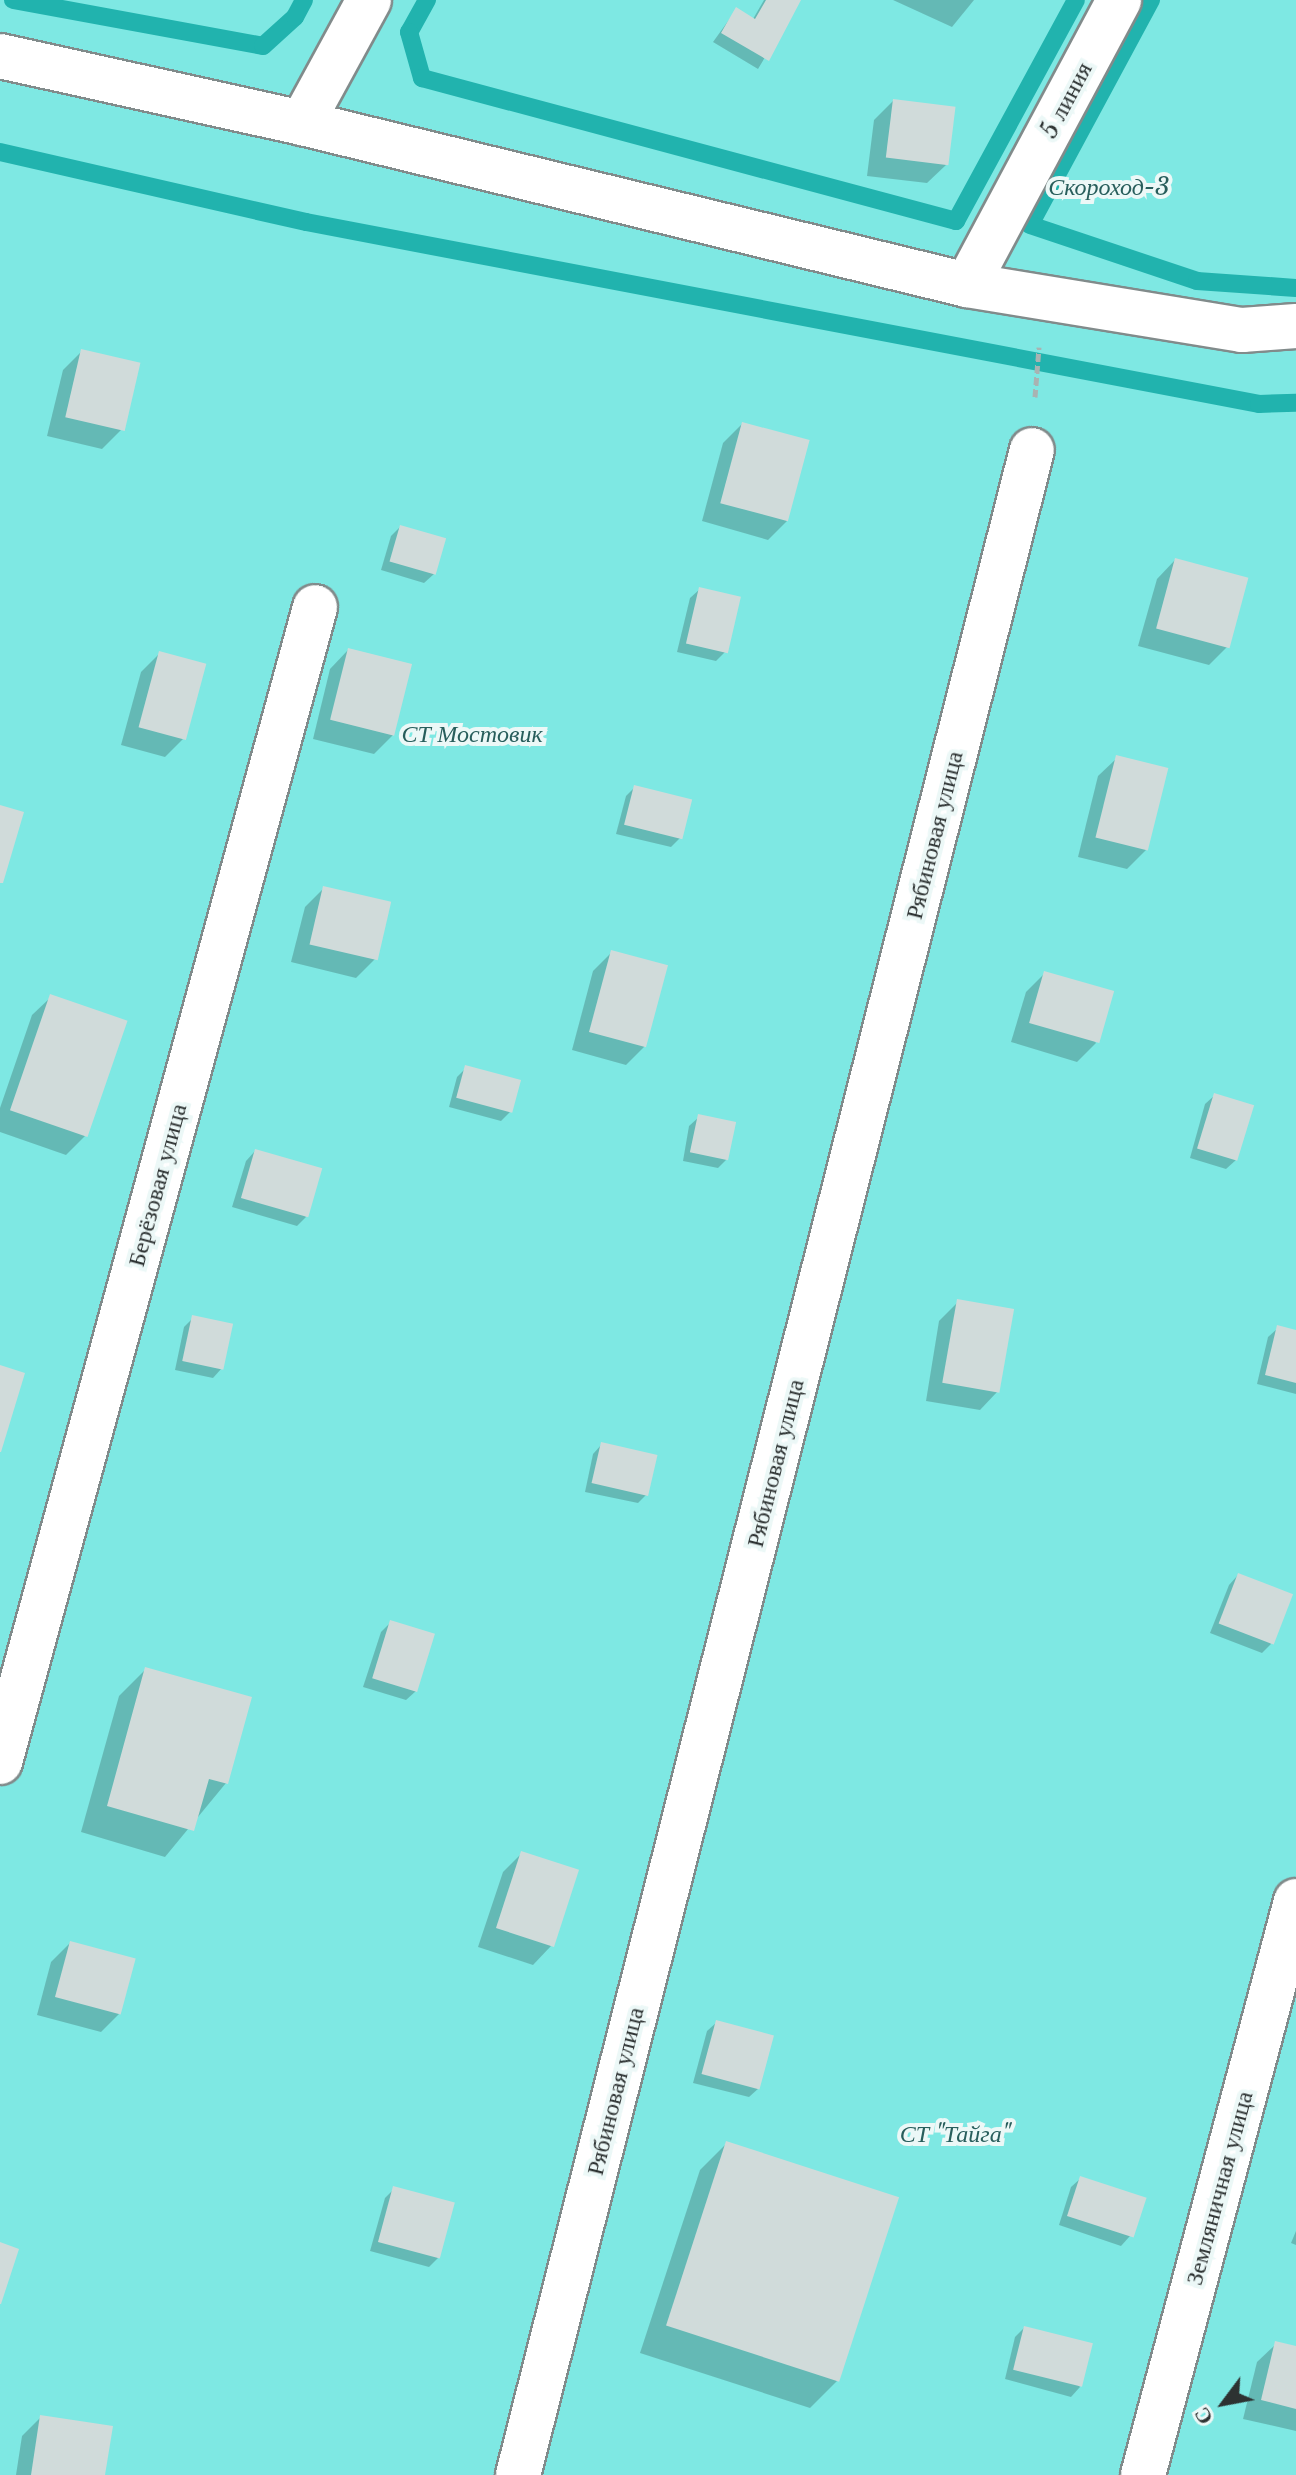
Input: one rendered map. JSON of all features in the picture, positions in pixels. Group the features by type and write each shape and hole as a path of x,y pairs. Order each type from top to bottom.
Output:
{"street":[{"path":"302,123 369,0"},
{"name":"5 линия","path":"967,285 1119,0"},
{"path":"0,56 302,123 967,285 1242,330 1296,326"},
{"name":"Рябиновая улица","path":"518,2475 1032,450"},
{"name":"Берёзовая улица","path":"0,1762 315,607"},
{"name":"Земляничная улица","path":"1143,2475 1296,1901"}],"green space":[{"path":"0,0 1296,0 1296,2475 0,2475"}],"building":[{"path":"766,0 801,0 769,61 721,33 736,7 755,19"},
{"path":"893,99 956,107 948,165 886,158"},
{"path":"81,349 140,363 125,431 65,417"},
{"path":"742,422 810,440 788,521 720,503"},
{"path":"400,525 446,538 436,575 390,562"},
{"path":"1175,558 1248,578 1230,648 1156,629"},
{"path":"699,587 741,597 728,653 686,644"},
{"path":"348,648 412,664 394,736 330,720"},
{"path":"159,651 206,664 186,740 139,727"},
{"path":"1116,755 1168,768 1148,851 1095,837"},
{"path":"634,785 692,800 682,839 624,825"},
{"path":"0,805 24,812 3,883 0,883"},
{"path":"323,886 391,902 378,960 310,944"},
{"path":"611,950 668,965 646,1047 589,1032"},
{"path":"1044,971 1114,991 1099,1043 1029,1023"},
{"path":"50,994 128,1021 87,1137 10,1110"},
{"path":"465,1065 521,1080 512,1113 456,1098"},
{"path":"1214,1093 1254,1105 1237,1161 1197,1148"},
{"path":"698,1114 736,1122 728,1160 690,1152"},
{"path":"255,1149 322,1168 308,1217 241,1198"},
{"path":"957,1299 1014,1309 999,1393 942,1383"},
{"path":"192,1315 233,1324 223,1370 182,1361"},
{"path":"1277,1325 1296,1330 1296,1383 1265,1375"},
{"path":"0,1365 25,1373 1,1452 0,1452"},
{"path":"601,1442 658,1455 648,1496 592,1483"},
{"path":"1238,1573 1293,1594 1274,1645 1219,1623"},
{"path":"390,1620 435,1634 417,1692 372,1678"},
{"path":"145,1667 252,1697 228,1784 209,1779 194,1831 107,1806"},
{"path":"521,1851 579,1870 554,1947 496,1928"},
{"path":"70,1941 136,1959 121,2015 55,1997"},
{"path":"716,2020 774,2036 759,2090 702,2074"},
{"path":"726,2141 899,2197 839,2382 666,2326"},
{"path":"1080,2176 1147,2198 1134,2238 1067,2216"},
{"path":"393,2186 455,2203 440,2259 378,2242"},
{"path":"0,2242 19,2249 1,2304 0,2304"},
{"path":"1024,2326 1093,2343 1082,2387 1013,2370"},
{"path":"1275,2341 1296,2346 1296,2409 1261,2400"},
{"path":"40,2415 113,2426 105,2475 31,2475"}],"waterway":[{"path":"13,0 263,46 295,17 304,0"},
{"path":"427,0 409,32 422,78 956,221 1076,0"},
{"path":"1151,0 1030,225 1197,281 1296,288"},
{"path":"0,152 306,222 1259,404 1296,403"}],"park label":[{"name":"Скороход-3","path":"1109,187"},
{"name":"СТ Мостовик","path":"472,734"},
{"name":"СТ \"Тайга\"","path":"955,2134"}]}
